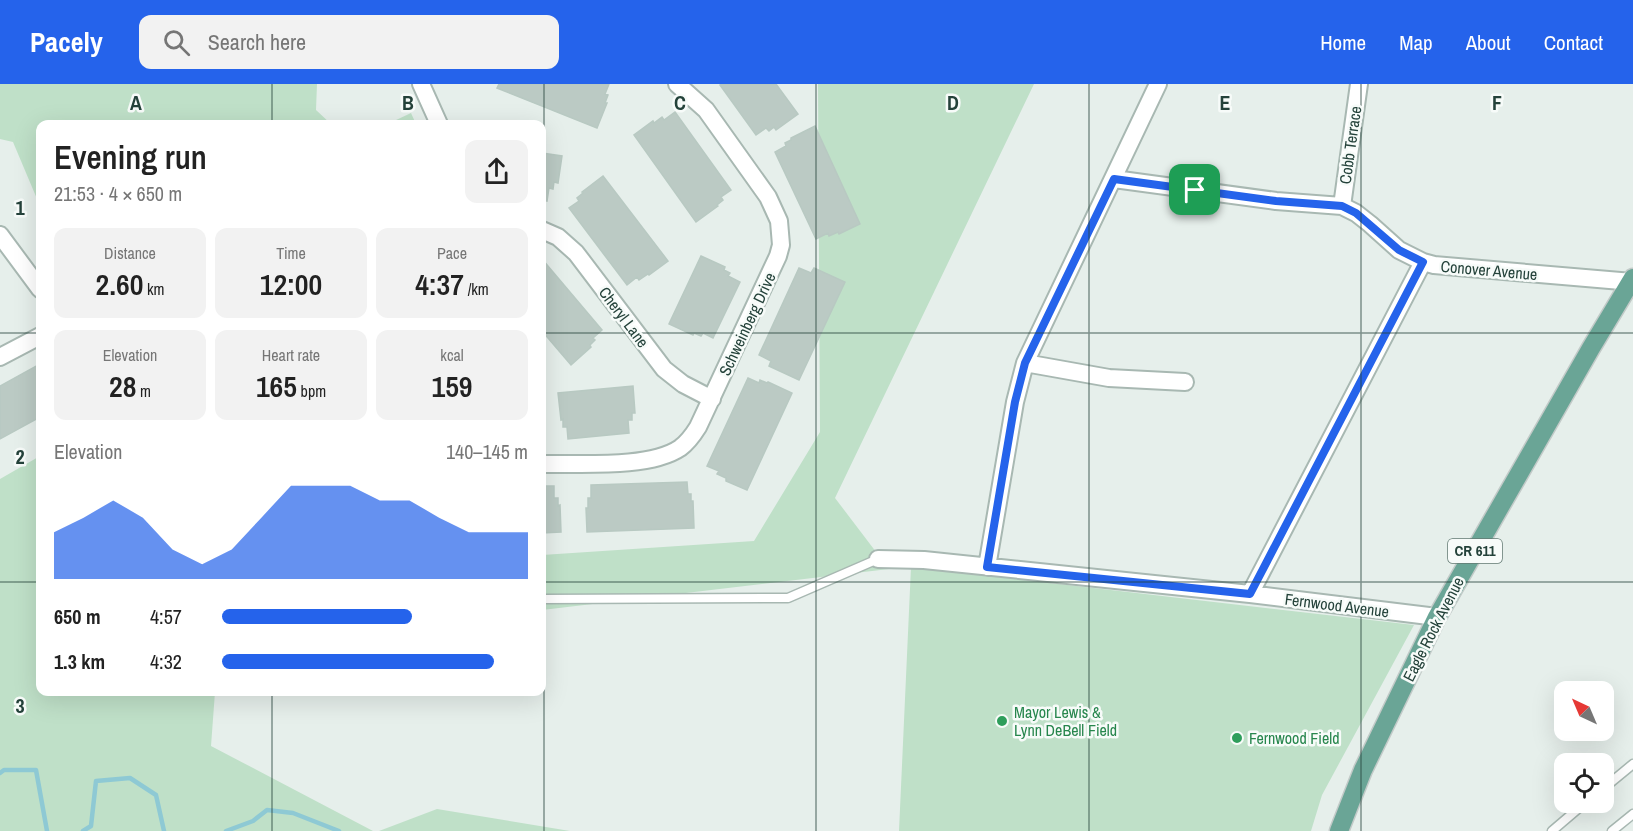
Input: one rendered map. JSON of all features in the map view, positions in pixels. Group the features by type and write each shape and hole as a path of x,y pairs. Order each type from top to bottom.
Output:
{"main road":[{"name":"Eagle Rock Avenue","path":"1339,831 1363,770 1437,617 1632,280"}],"street":[{"path":"421,84 437,120"},
{"name":"Schweinberg Drive","path":"546,464 632,462 662,457 689,440 698,428 778,256 781,233 779,221 768,197 721,130 696,99 677,84"},
{"path":"987,567 1015,402 1025,363 1158,84"},
{"name":"Cobb Terrace","path":"1342,206 1359,84"},
{"name":"Conover Avenue","path":"1114,179 1276,201 1342,206 1363,219 1399,250 1423,262 1554,276 1632,280"},
{"name":"Cheryl Lane","path":"546,232 558,237 576,253 664,369 683,384 712,399"},
{"path":"0,235 36,284"},
{"path":"1250,594 1423,262"},
{"path":"0,357 36,338"},
{"path":"1025,363 1109,378 1185,382"},
{"name":"Fernwood Avenue","path":"878,559 924,560 1250,594 1437,617"}],"lane":[{"path":"546,599 788,598 878,559"},
{"path":"1614,780 1633,764"},
{"path":"1552,831 1573,813"},
{"path":"1612,831 1633,815"}],"green space":[{"path":"0,84 317,84 316,110 327,120 36,120 36,197 13,142 0,139"},
{"path":"818,84 1034,84 835,498 889,569 546,610 546,555 754,541 820,432"},
{"path":"411,113 414,120 396,120"},
{"path":"36,458 36,696 215,696 211,746 373,831 0,831 0,479"},
{"path":"911,567 1414,625 1322,795 1311,831 899,831"},
{"path":"437,809 570,831 379,831"}],"building":[{"path":"499,84 609,84 605,94 608,95 605,103 607,103 597,128 497,88"},
{"path":"776,84 798,114 776,130 774,127 769,131 766,128 756,135 720,85"},
{"path":"675,112 731,190 721,197 723,200 718,206 696,222 634,135 653,121 654,123 662,117 664,120"},
{"path":"815,126 860,224 839,234 838,232 829,236 828,233 816,239 775,152 786,146 785,143 791,138"},
{"path":"546,154 562,156 558,183 554,182 553,189 549,188 547,201"},
{"path":"603,176 668,261 649,275 639,280 637,277 627,285 569,208 579,201 577,198 582,192"},
{"path":"701,256 725,267 724,270 730,273 728,276 740,282 713,338 703,333 701,336 694,333 693,335 669,324"},
{"path":"546,264 602,330 593,338 595,340 590,345 591,347 571,365 546,336"},
{"path":"799,268 811,273 814,268 845,282 799,380 769,366 771,361 759,355"},
{"path":"36,366 36,419 0,439 0,386"},
{"path":"748,378 759,383 760,380 768,382 792,393 747,490 726,481 726,478 717,474 719,471 707,466"},
{"path":"633,386 635,413 632,413 632,420 628,420 629,433 568,439 567,427 563,427 563,419 561,420 558,393"},
{"path":"687,482 688,494 691,494 691,501 693,501 694,528 587,532 586,508 588,508 588,498 591,498 591,485"},
{"path":"546,486 554,486 554,498 558,498 561,532 546,533"}],"waterway":[{"path":"0,773 4,770 36,770 47,831"},
{"path":"83,831 91,826 96,781 130,778 156,795 164,831"},
{"path":"226,831 253,821 267,810 293,813 339,831"}],"place":[{"name":"Mayor Lewis & Lynn DeBell Field","path":"1002,721"},
{"name":"Fernwood Field","path":"1237,738"}],"route":[{"path":"1114,179 1195,190 1276,201 1342,206 1356,213 1399,250 1423,262 1250,594 987,567 1015,402 1025,363 1114,179"}]}
